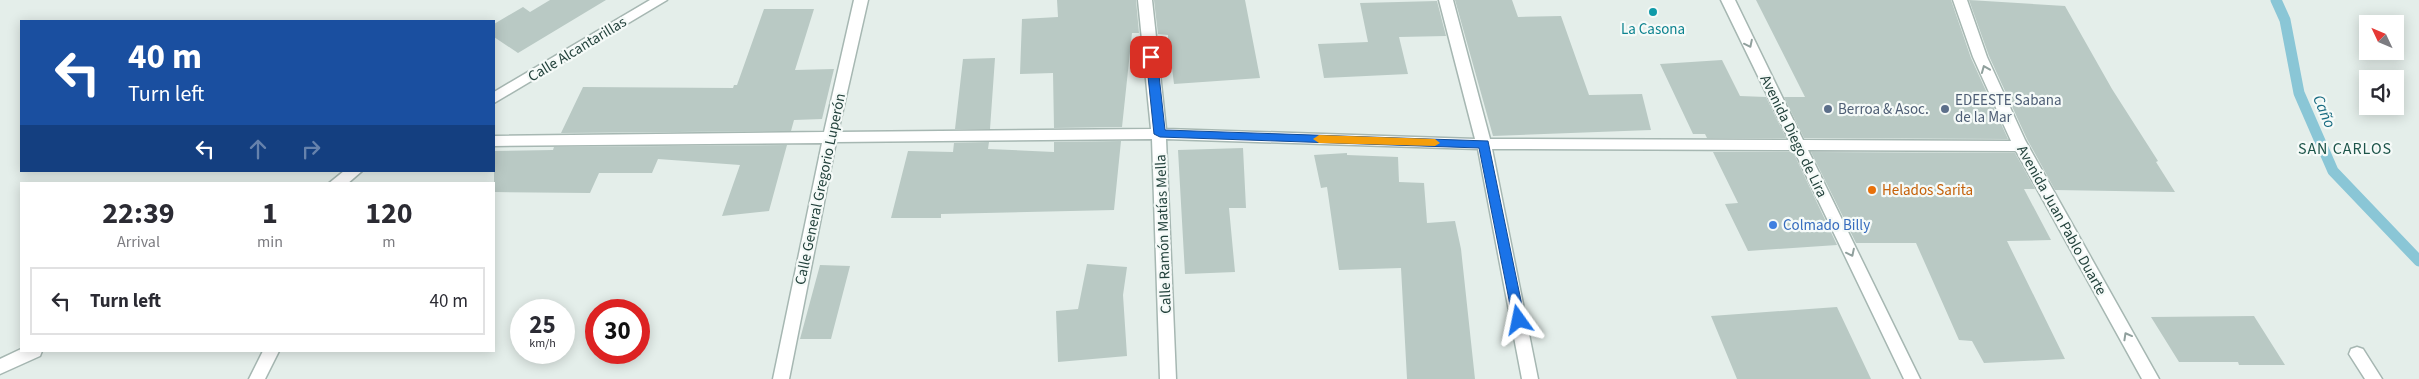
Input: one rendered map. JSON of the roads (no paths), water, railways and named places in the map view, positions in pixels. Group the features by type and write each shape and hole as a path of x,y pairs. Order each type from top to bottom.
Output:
{"street":[{"name":"Calle Alcantarillas","path":"495,97 660,0"},
{"name":"Calle General Gregorio Luperón","path":"781,379 860,0"},
{"name":"Calle Ramón Matías Mella","path":"1145,0 1160,134 1168,379"},
{"path":"1446,0 1484,144 1530,379"},
{"name":"Avenida Diego de Lira","path":"1728,0 1912,379"},
{"name":"Avenida Juan Pablo Duarte","path":"1960,0 1978,53 2020,146 2151,379"},
{"path":"495,141 1160,134 1484,144 2020,146"},
{"path":"338,182 353,172"},
{"path":"0,368 32,352"},
{"path":"257,379 270,352"},
{"path":"2356,354 2374,379"}],"waterway":[{"name":"Caño","path":"2276,0 2285,20 2299,93 2333,171 2419,261"}],"place":[{"name":"La Casona","path":"1653,12"},
{"name":"Berroa & Asoc.","path":"1828,109"},
{"name":"EDEESTE Sabana de la Mar","path":"1945,109"},
{"name":"Helados Sarita","path":"1872,190"},
{"name":"Colmado Billy","path":"1773,225"}],"district":[{"name":"SAN CARLOS","path":"2345,148"}]}
